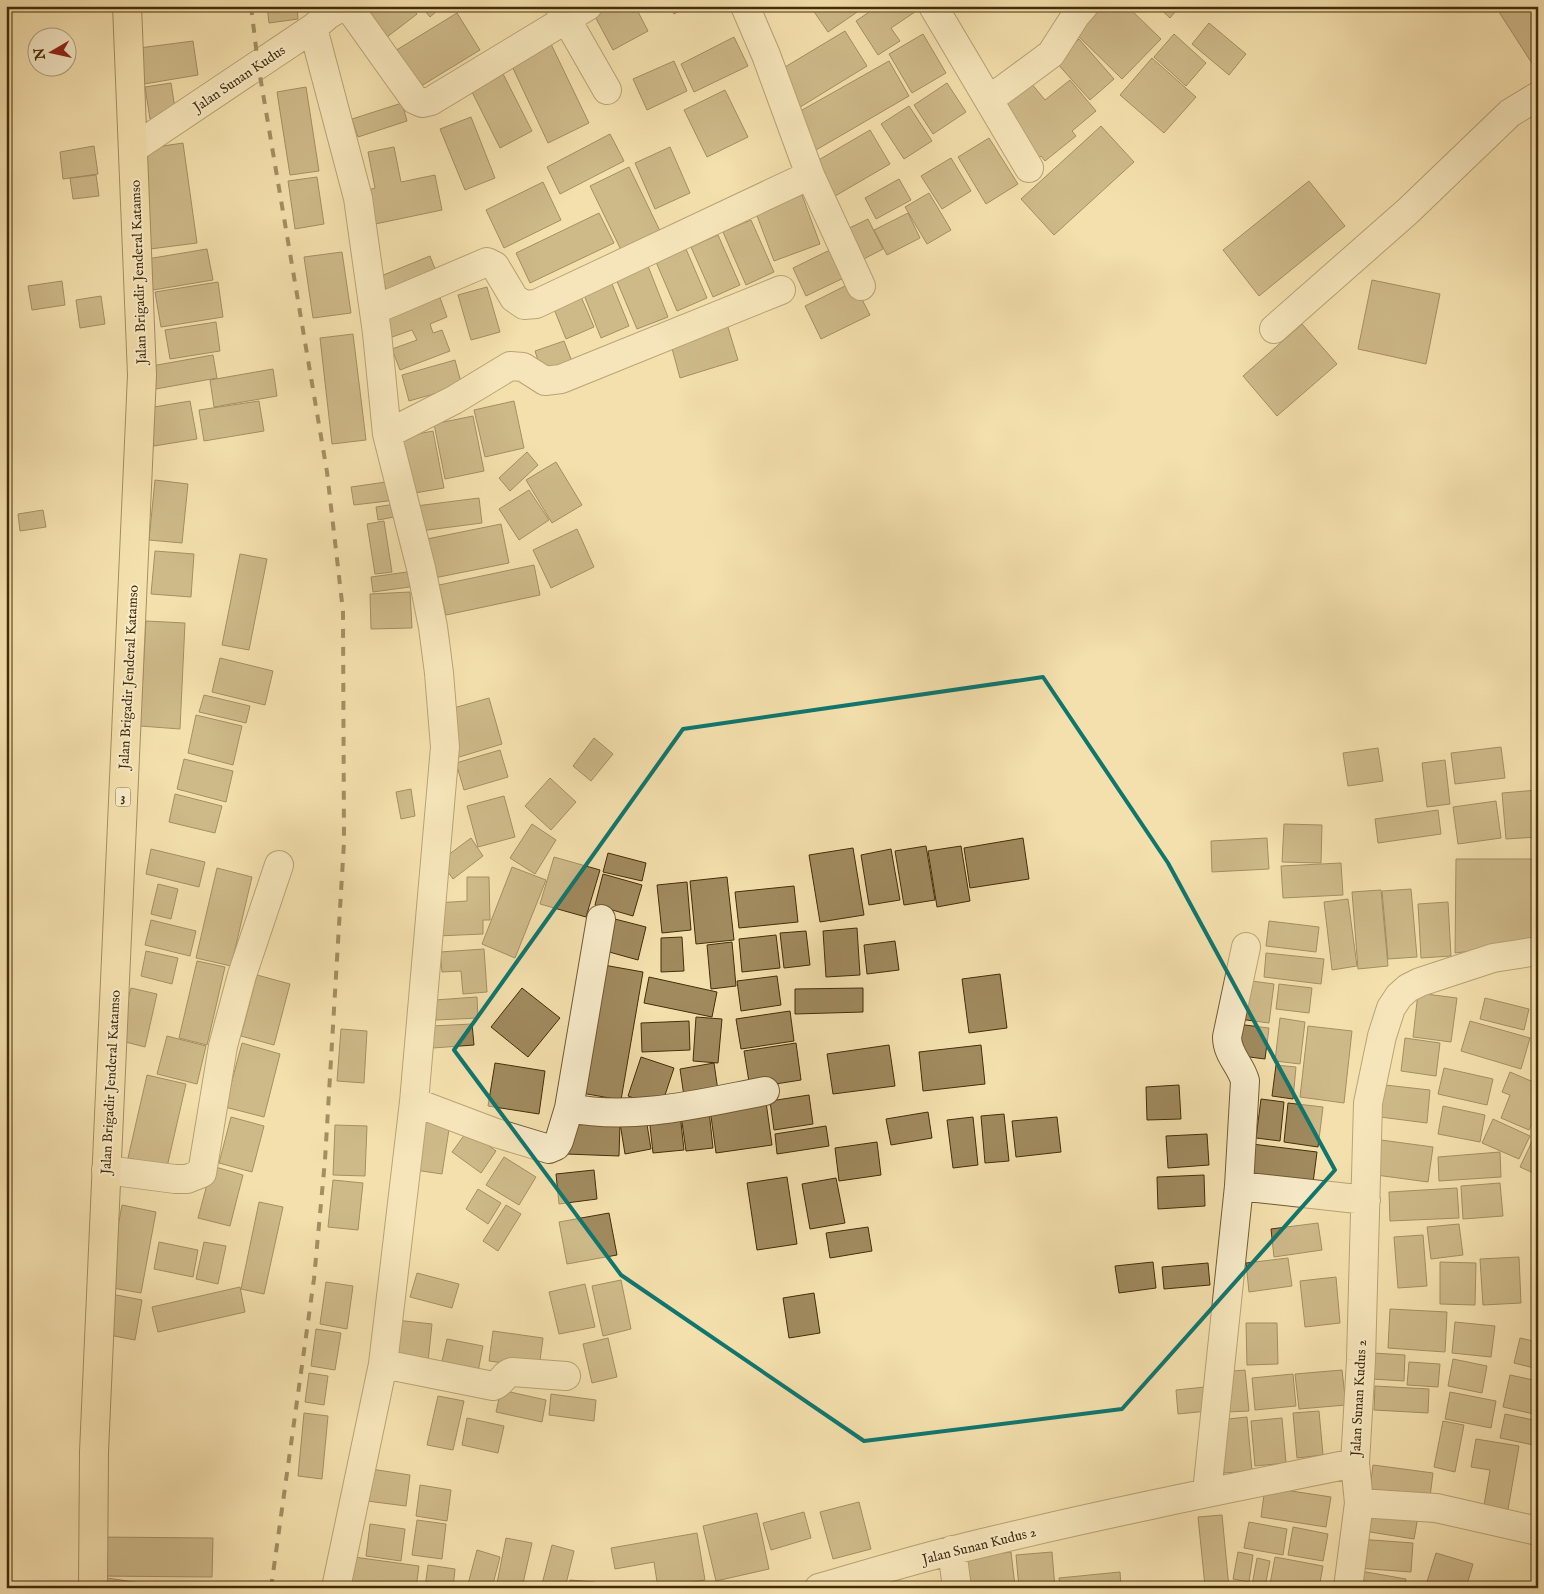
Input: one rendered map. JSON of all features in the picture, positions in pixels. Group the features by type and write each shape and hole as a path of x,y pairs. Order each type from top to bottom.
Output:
{"highway":[{"name":"Jalan Brigadir Jenderal Katamso","path":"93,1588 94,1452 142,375 127,6"}],"street":[{"path":"745,6 766,55 810,174 861,286"},
{"path":"933,6 990,99 1029,168"},
{"path":"990,99 1050,54 1076,14 1084,6"},
{"path":"332,12 415,100 422,103 431,101 571,11 607,90"},
{"name":"Jalan Sunan Kudus","path":"134,148 332,12"},
{"path":"332,12 374,310 386,434 421,568 433,627 445,747 414,1102 382,1364 336,1588"},
{"path":"1274,329 1408,211 1510,113 1538,96"},
{"path":"374,310 487,262 496,266 514,298 524,305 536,304 810,174"},
{"path":"386,434 454,400 510,366 523,367 545,381 562,379 781,290"},
{"path":"106,1170 175,1179 187,1179 202,1173 223,1046 242,975 279,864"},
{"path":"414,1102 549,1149 556,1146 569,1108 601,919"},
{"path":"1207,1492 1239,1186 1245,1081 1243,1074 1230,1054 1227,1046 1227,1037 1246,947"},
{"name":"Jalan Sunan Kudus 2","path":"819,1588 952,1550 1207,1492 1355,1464 1361,1360 1368,1103 1382,1036 1391,1008 1399,996 1408,988 1420,982 1493,958 1538,951"},
{"path":"569,1108 611,1113 653,1110 696,1105 766,1092"},
{"path":"1239,1186 1366,1200"},
{"path":"382,1364 494,1386 499,1385 506,1374 512,1372 566,1376"},
{"path":"1348,1588 1359,1503 1355,1464"},
{"path":"1359,1503 1436,1508 1538,1532"},
{"path":"952,1550 957,1588"}],"highlighted area":[{"path":"1043,677 1168,863 1335,1170 1122,1409 864,1441 621,1275 454,1050 683,729"}],"building":[{"path":"267,6 297,6 298,19 269,23"},
{"path":"362,6 411,6 417,14 378,44"},
{"path":"421,6 443,6 430,17"},
{"path":"602,6 635,6 648,31 613,50 592,11"},
{"path":"670,6 688,6 674,14"},
{"path":"810,6 866,6 828,32"},
{"path":"878,6 911,6 915,12 891,28 900,41 878,55 856,21"},
{"path":"1092,6 1127,6 1161,39 1122,79 1071,29"},
{"path":"1157,6 1180,6 1170,18"},
{"path":"1507,6 1538,6 1538,62 1533,65 1499,12"},
{"path":"457,13 480,50 413,91 390,54"},
{"path":"1209,23 1246,54 1229,75 1192,44"},
{"path":"845,31 867,66 797,109 775,73"},
{"path":"923,34 946,73 912,93 889,54"},
{"path":"1174,34 1206,63 1186,86 1154,57"},
{"path":"734,37 748,66 694,92 681,64"},
{"path":"1079,39 1114,79 1090,100 1055,61"},
{"path":"193,41 198,75 144,84 139,48"},
{"path":"550,42 589,123 548,143 510,62"},
{"path":"1152,58 1196,97 1164,133 1120,95"},
{"path":"674,61 687,91 647,110 633,79"},
{"path":"889,61 909,96 816,150 795,114"},
{"path":"498,64 532,131 500,148 466,80"},
{"path":"1070,80 1096,111 1072,131 1076,136 1045,161 1041,156 1035,161 1000,108 1031,83 1045,100"},
{"path":"171,83 176,115 150,119 145,87"},
{"path":"947,83 966,112 933,134 914,105"},
{"path":"306,87 319,171 290,175 277,92"},
{"path":"725,90 748,137 707,157 684,110"},
{"path":"402,103 407,121 358,137 352,119"},
{"path":"909,106 932,141 904,159 881,124"},
{"path":"471,117 495,178 465,190 440,129"},
{"path":"1101,126 1134,162 1054,235 1021,199"},
{"path":"870,130 890,164 830,199 810,165"},
{"path":"610,134 624,161 560,194 547,167"},
{"path":"989,138 1018,184 986,204 958,157"},
{"path":"183,143 197,243 150,249 136,150"},
{"path":"94,146 98,174 63,179 60,152"},
{"path":"394,147 401,182 435,175 442,210 375,224 368,190 375,188 368,152"},
{"path":"670,147 690,193 655,209 635,163"},
{"path":"951,158 971,191 942,209 921,176"},
{"path":"629,167 661,233 622,252 590,186"},
{"path":"96,175 99,196 73,199 70,178"},
{"path":"317,177 324,224 295,229 288,181"},
{"path":"899,179 911,200 876,219 865,198"},
{"path":"1309,181 1345,226 1259,296 1223,250"},
{"path":"543,182 561,220 504,248 486,210"},
{"path":"929,193 951,230 927,244 905,207"},
{"path":"802,195 820,244 774,261 756,213"},
{"path":"599,213 614,243 530,283 516,253"},
{"path":"908,213 920,238 887,255 874,230"},
{"path":"868,219 883,249 856,263 841,232"},
{"path":"751,220 774,272 746,285 723,232"},
{"path":"718,235 740,285 713,297 691,247"},
{"path":"838,246 852,274 806,296 793,268"},
{"path":"207,249 213,280 153,290 147,259"},
{"path":"686,249 707,298 677,311 656,262"},
{"path":"342,252 351,313 313,318 304,257"},
{"path":"430,256 439,279 390,299 381,276"},
{"path":"648,266 668,317 637,329 616,279"},
{"path":"1372,280 1440,294 1426,364 1358,349"},
{"path":"62,281 65,305 32,310 28,286"},
{"path":"218,282 223,317 161,327 155,292"},
{"path":"853,282 870,315 821,339 805,306"},
{"path":"612,284 629,326 601,338 584,295"},
{"path":"487,287 500,332 471,340 458,295"},
{"path":"579,292 594,327 566,339 552,304"},
{"path":"439,295 447,317 430,324 433,333 442,330 450,351 400,370 392,349 417,340 412,330 392,337 384,316"},
{"path":"101,296 105,324 80,328 76,300"},
{"path":"216,322 220,351 170,359 165,330"},
{"path":"727,324 738,360 680,378 670,341"},
{"path":"1302,324 1337,364 1277,416 1243,376"},
{"path":"353,334 366,440 332,444 320,338"},
{"path":"564,341 573,364 543,375 535,351"},
{"path":"213,355 217,378 150,390 146,367"},
{"path":"455,360 462,386 409,401 402,375"},
{"path":"273,369 277,396 214,407 210,380"},
{"path":"190,401 197,439 154,446 148,408"},
{"path":"259,401 264,431 204,441 199,410"},
{"path":"514,401 524,448 485,457 474,410"},
{"path":"473,416 484,471 445,479 434,424"},
{"path":"433,431 444,488 403,495 392,439"},
{"path":"527,452 538,465 510,491 499,478"},
{"path":"556,462 582,505 552,523 526,480"},
{"path":"155,480 188,484 182,543 149,540"},
{"path":"393,481 396,500 354,505 351,487"},
{"path":"529,490 549,520 519,540 499,509"},
{"path":"479,498 482,523 412,532 408,507"},
{"path":"402,503 405,515 378,520 376,507"},
{"path":"43,510 46,527 20,531 18,514"},
{"path":"384,521 392,572 375,574 367,524"},
{"path":"501,524 509,563 424,580 417,541"},
{"path":"577,529 594,567 551,588 533,550"},
{"path":"155,551 194,554 191,597 151,594"},
{"path":"240,554 267,559 249,650 222,645"},
{"path":"534,565 540,595 446,615 439,585"},
{"path":"414,571 417,586 373,592 371,577"},
{"path":"410,592 412,628 371,629 370,594"},
{"path":"146,621 185,623 180,729 140,726"},
{"path":"220,658 273,671 265,705 212,692"},
{"path":"204,695 250,706 246,723 199,712"},
{"path":"489,698 502,744 456,758 443,711"},
{"path":"196,715 242,726 233,765 188,753"},
{"path":"594,738 613,754 591,781 573,766"},
{"path":"1501,747 1505,778 1455,784 1451,753"},
{"path":"1378,748 1383,781 1348,786 1343,753"},
{"path":"500,750 508,777 464,790 456,763"},
{"path":"184,759 233,771 226,802 177,789"},
{"path":"1445,760 1450,804 1427,807 1422,763"},
{"path":"550,778 576,802 551,830 525,806"},
{"path":"411,789 415,816 401,819 396,792"},
{"path":"1538,790 1538,837 1506,839 1502,793"},
{"path":"175,794 222,806 215,833 169,822"},
{"path":"504,796 515,837 478,847 467,806"},
{"path":"1496,801 1501,838 1458,844 1453,807"},
{"path":"1438,810 1441,834 1378,843 1375,819"},
{"path":"532,824 556,840 535,874 510,858"},
{"path":"1284,824 1322,825 1321,863 1282,862"},
{"path":"471,838 483,856 453,879 440,861"},
{"path":"1023,838 1029,879 970,888 964,848"},
{"path":"1267,838 1269,869 1212,872 1211,841"},
{"path":"926,846 935,900 904,905 895,851"},
{"path":"961,846 970,901 937,907 928,851"},
{"path":"853,848 864,915 820,922 809,855"},
{"path":"151,849 205,862 199,887 146,874"},
{"path":"891,849 900,900 869,905 861,855"},
{"path":"608,853 646,863 642,881 603,872"},
{"path":"554,857 600,870 586,917 540,904"},
{"path":"1456,859 1538,859 1538,943 1455,953"},
{"path":"1341,863 1343,895 1283,898 1281,866"},
{"path":"512,867 546,880 515,958 482,944"},
{"path":"217,868 252,877 231,966 196,958"},
{"path":"603,874 642,885 633,916 595,905"},
{"path":"467,877 489,877 490,920 483,920 483,934 437,936 436,903 467,901"},
{"path":"727,877 734,940 696,944 690,881"},
{"path":"687,882 691,930 662,933 657,885"},
{"path":"158,884 178,889 171,919 151,914"},
{"path":"794,886 798,922 739,928 735,892"},
{"path":"1411,889 1417,957 1388,959 1382,891"},
{"path":"1381,890 1388,966 1358,969 1352,892"},
{"path":"1348,899 1357,966 1332,970 1324,902"},
{"path":"1448,902 1451,956 1421,958 1418,904"},
{"path":"611,918 646,927 638,960 602,950"},
{"path":"151,920 196,931 190,956 145,945"},
{"path":"1269,921 1319,927 1316,952 1266,946"},
{"path":"857,928 860,975 826,977 823,931"},
{"path":"806,931 810,965 784,968 780,933"},
{"path":"776,935 780,968 742,972 739,939"},
{"path":"682,937 684,971 661,972 661,938"},
{"path":"895,941 899,970 867,974 864,945"},
{"path":"732,942 736,986 711,989 707,945"},
{"path":"484,949 487,992 463,994 461,971 442,972 440,952"},
{"path":"146,951 178,958 172,984 141,976"},
{"path":"1266,953 1324,959 1321,984 1264,977"},
{"path":"197,961 225,967 207,1045 179,1038"},
{"path":"598,964 643,972 621,1100 576,1092"},
{"path":"1000,974 1007,1028 969,1033 962,979"},
{"path":"257,975 290,984 274,1045 241,1036"},
{"path":"777,976 781,1005 741,1011 737,981"},
{"path":"649,977 717,992 712,1017 644,1003"},
{"path":"1244,980 1274,984 1269,1023 1239,1019"},
{"path":"1279,984 1312,988 1309,1013 1276,1009"},
{"path":"131,988 157,994 145,1047 118,1040"},
{"path":"522,988 560,1018 528,1057 491,1027"},
{"path":"863,988 863,1012 795,1014 795,989"},
{"path":"1418,993 1457,998 1451,1042 1413,1037"},
{"path":"477,997 478,1018 436,1020 435,1000"},
{"path":"1485,998 1529,1009 1524,1030 1480,1019"},
{"path":"790,1011 794,1041 741,1049 736,1019"},
{"path":"696,1017 722,1019 718,1063 693,1061"},
{"path":"1280,1018 1305,1022 1300,1064 1275,1061"},
{"path":"689,1021 690,1050 642,1052 641,1023"},
{"path":"1470,1021 1530,1038 1521,1069 1461,1051"},
{"path":"472,1024 474,1045 433,1048 431,1026"},
{"path":"1237,1024 1269,1028 1265,1059 1234,1055"},
{"path":"1308,1026 1352,1031 1344,1103 1300,1097"},
{"path":"341,1029 367,1031 364,1083 337,1081"},
{"path":"167,1036 206,1046 197,1084 157,1074"},
{"path":"1405,1038 1440,1043 1436,1076 1401,1071"},
{"path":"1538,1042 1538,1068 1532,1067"},
{"path":"242,1043 280,1054 264,1117 225,1107"},
{"path":"796,1043 801,1080 750,1088 744,1051"},
{"path":"889,1045 895,1086 833,1094 827,1054"},
{"path":"981,1045 985,1084 923,1091 919,1052"},
{"path":"641,1057 674,1068 661,1107 628,1096"},
{"path":"495,1063 545,1071 539,1114 488,1106"},
{"path":"714,1063 719,1098 685,1103 680,1069"},
{"path":"1276,1065 1296,1067 1293,1099 1272,1096"},
{"path":"1444,1068 1493,1079 1487,1105 1438,1094"},
{"path":"1510,1072 1538,1084 1538,1110 1529,1130 1501,1118 1510,1095 1502,1092"},
{"path":"147,1075 186,1084 167,1167 128,1158"},
{"path":"1179,1085 1181,1119 1147,1120 1146,1087"},
{"path":"1385,1085 1430,1090 1427,1123 1380,1117"},
{"path":"809,1095 813,1124 774,1130 770,1101"},
{"path":"1261,1099 1284,1102 1280,1141 1256,1138"},
{"path":"766,1102 772,1145 716,1153 710,1109"},
{"path":"1288,1103 1323,1107 1318,1147 1284,1142"},
{"path":"1443,1106 1485,1115 1480,1142 1438,1134"},
{"path":"709,1111 713,1148 686,1151 681,1115"},
{"path":"645,1112 651,1149 625,1154 619,1117"},
{"path":"928,1112 932,1138 891,1145 886,1119"},
{"path":"680,1114 684,1150 653,1153 649,1117"},
{"path":"1004,1114 1009,1161 985,1163 981,1116"},
{"path":"231,1117 264,1126 252,1172 219,1163"},
{"path":"973,1117 978,1165 953,1168 947,1120"},
{"path":"1057,1117 1061,1152 1016,1157 1012,1121"},
{"path":"423,1118 450,1123 442,1174 415,1170"},
{"path":"1493,1119 1530,1136 1519,1159 1482,1143"},
{"path":"567,1120 620,1122 619,1156 566,1154"},
{"path":"335,1125 367,1126 365,1176 333,1175"},
{"path":"826,1126 829,1146 777,1154 775,1134"},
{"path":"468,1130 496,1151 481,1173 452,1152"},
{"path":"1207,1134 1209,1165 1168,1168 1166,1136"},
{"path":"1535,1135 1538,1137 1538,1175 1520,1167"},
{"path":"1381,1140 1433,1147 1428,1182 1376,1175"},
{"path":"877,1142 881,1175 839,1181 835,1148"},
{"path":"1252,1144 1317,1152 1313,1183 1249,1175"},
{"path":"1500,1152 1501,1177 1439,1181 1438,1157"},
{"path":"504,1157 536,1177 519,1205 486,1185"},
{"path":"212,1166 243,1175 230,1226 198,1218"},
{"path":"594,1170 597,1199 559,1204 556,1174"},
{"path":"1204,1175 1205,1206 1158,1209 1157,1177"},
{"path":"787,1177 797,1244 757,1250 747,1183"},
{"path":"836,1178 845,1223 810,1229 802,1184"},
{"path":"333,1180 363,1183 358,1230 328,1227"},
{"path":"1500,1183 1503,1216 1463,1219 1461,1186"},
{"path":"1457,1188 1459,1218 1390,1221 1389,1192"},
{"path":"478,1189 501,1203 488,1224 466,1209"},
{"path":"259,1202 283,1207 264,1294 241,1289"},
{"path":"122,1205 156,1212 141,1293 107,1287"},
{"path":"506,1205 521,1214 498,1251 483,1241"},
{"path":"609,1213 617,1255 567,1264 559,1222"},
{"path":"1318,1223 1322,1250 1274,1257 1271,1229"},
{"path":"1459,1224 1463,1255 1431,1259 1427,1227"},
{"path":"868,1227 872,1251 830,1258 826,1233"},
{"path":"1423,1235 1427,1286 1398,1288 1394,1237"},
{"path":"159,1242 198,1250 193,1277 154,1269"},
{"path":"204,1242 226,1246 218,1284 196,1279"},
{"path":"1519,1257 1521,1303 1483,1305 1480,1259"},
{"path":"1288,1258 1292,1286 1249,1292 1246,1263"},
{"path":"1153,1262 1156,1288 1119,1293 1115,1266"},
{"path":"1440,1262 1476,1263 1475,1305 1440,1304"},
{"path":"1208,1263 1210,1285 1164,1289 1162,1267"},
{"path":"417,1273 459,1284 452,1308 410,1297"},
{"path":"1336,1277 1340,1323 1305,1327 1300,1281"},
{"path":"621,1280 631,1329 603,1336 592,1286"},
{"path":"326,1282 353,1286 347,1329 320,1324"},
{"path":"585,1284 595,1327 559,1334 549,1292"},
{"path":"240,1287 245,1312 158,1332 152,1307"},
{"path":"814,1293 820,1333 789,1338 783,1298"},
{"path":"111,1294 142,1300 135,1340 104,1334"},
{"path":"1390,1309 1447,1312 1445,1352 1388,1348"},
{"path":"396,1320 432,1324 428,1362 392,1358"},
{"path":"1455,1322 1495,1326 1491,1357 1452,1353"},
{"path":"1246,1323 1277,1323 1278,1364 1247,1365"},
{"path":"316,1329 341,1333 335,1370 311,1366"},
{"path":"493,1331 543,1338 539,1368 489,1361"},
{"path":"608,1338 617,1377 592,1383 583,1344"},
{"path":"1520,1338 1538,1342 1538,1369 1514,1363"},
{"path":"447,1339 483,1346 476,1382 439,1375"},
{"path":"1373,1353 1405,1355 1404,1381 1372,1379"},
{"path":"1453,1359 1487,1366 1482,1393 1448,1386"},
{"path":"1409,1362 1440,1364 1438,1387 1407,1385"},
{"path":"1245,1370 1249,1411 1227,1412 1223,1372"},
{"path":"1342,1370 1346,1405 1299,1409 1295,1374"},
{"path":"309,1373 328,1376 324,1405 305,1402"},
{"path":"1293,1374 1296,1406 1255,1410 1252,1378"},
{"path":"1510,1375 1538,1381 1538,1415 1503,1407"},
{"path":"1375,1386 1429,1389 1428,1413 1374,1410"},
{"path":"1205,1387 1208,1411 1178,1414 1176,1390"},
{"path":"501,1390 546,1400 542,1422 496,1412"},
{"path":"1450,1392 1496,1401 1491,1428 1445,1419"},
{"path":"551,1394 596,1400 594,1421 549,1415"},
{"path":"438,1396 464,1401 453,1450 427,1445"},
{"path":"1319,1411 1323,1455 1297,1458 1293,1413"},
{"path":"304,1413 328,1416 322,1479 298,1476"},
{"path":"1505,1414 1538,1421 1538,1446 1500,1438"},
{"path":"1247,1417 1252,1471 1224,1473 1219,1420"},
{"path":"467,1418 504,1426 498,1453 462,1445"},
{"path":"1282,1418 1286,1463 1255,1466 1251,1421"},
{"path":"1443,1421 1464,1425 1455,1472 1434,1467"},
{"path":"1476,1439 1519,1446 1506,1521 1482,1517 1490,1470 1471,1467"},
{"path":"1373,1465 1433,1473 1430,1497 1370,1489"},
{"path":"371,1469 410,1475 406,1506 367,1501"},
{"path":"420,1485 451,1490 447,1521 416,1516"},
{"path":"1265,1487 1331,1497 1326,1527 1261,1517"},
{"path":"859,1502 871,1549 833,1559 820,1512"},
{"path":"1368,1508 1418,1517 1414,1539 1364,1531"},
{"path":"804,1512 811,1538 771,1550 763,1523"},
{"path":"757,1513 769,1569 716,1581 703,1526"},
{"path":"1222,1515 1229,1588 1190,1588 1205,1586 1198,1517"},
{"path":"417,1520 446,1524 442,1559 412,1555"},
{"path":"1249,1522 1287,1529 1283,1555 1244,1548"},
{"path":"370,1524 405,1529 401,1561 366,1556"},
{"path":"1293,1527 1328,1534 1323,1561 1288,1555"},
{"path":"697,1533 705,1580 658,1588 654,1562 615,1569 611,1548"},
{"path":"96,1537 213,1538 212,1577 97,1576"},
{"path":"506,1538 532,1543 522,1588 496,1588"},
{"path":"1358,1539 1413,1543 1411,1572 1356,1568"},
{"path":"552,1545 574,1551 565,1588 541,1588"},
{"path":"477,1550 500,1557 492,1588 467,1588"},
{"path":"1011,1552 1015,1586 968,1588 964,1558"},
{"path":"1052,1552 1055,1588 1019,1588 1016,1555"},
{"path":"1238,1552 1253,1555 1249,1582 1233,1579"},
{"path":"1436,1553 1473,1564 1466,1588 1425,1588"},
{"path":"354,1557 419,1566 416,1588 350,1588"},
{"path":"1275,1557 1323,1566 1319,1588 1292,1588 1270,1584"},
{"path":"1257,1558 1270,1561 1265,1587 1252,1585"},
{"path":"428,1565 455,1569 453,1588 425,1588"},
{"path":"1355,1570 1406,1579 1404,1588 1352,1588"},
{"path":"1120,1572 1121,1588 1060,1588 1059,1578"},
{"path":"100,1577 148,1584 148,1588 98,1588"},
{"path":"570,1580 595,1582 595,1588 569,1588"},
{"path":"154,1582 192,1588 153,1588"},
{"path":"1478,1584 1488,1588 1476,1588"},
{"path":"708,1585 708,1588 691,1588"}],"railway":[{"path":"251,6 258,64 327,472 343,611 344,842 325,1160 314,1279 271,1588"}]}
